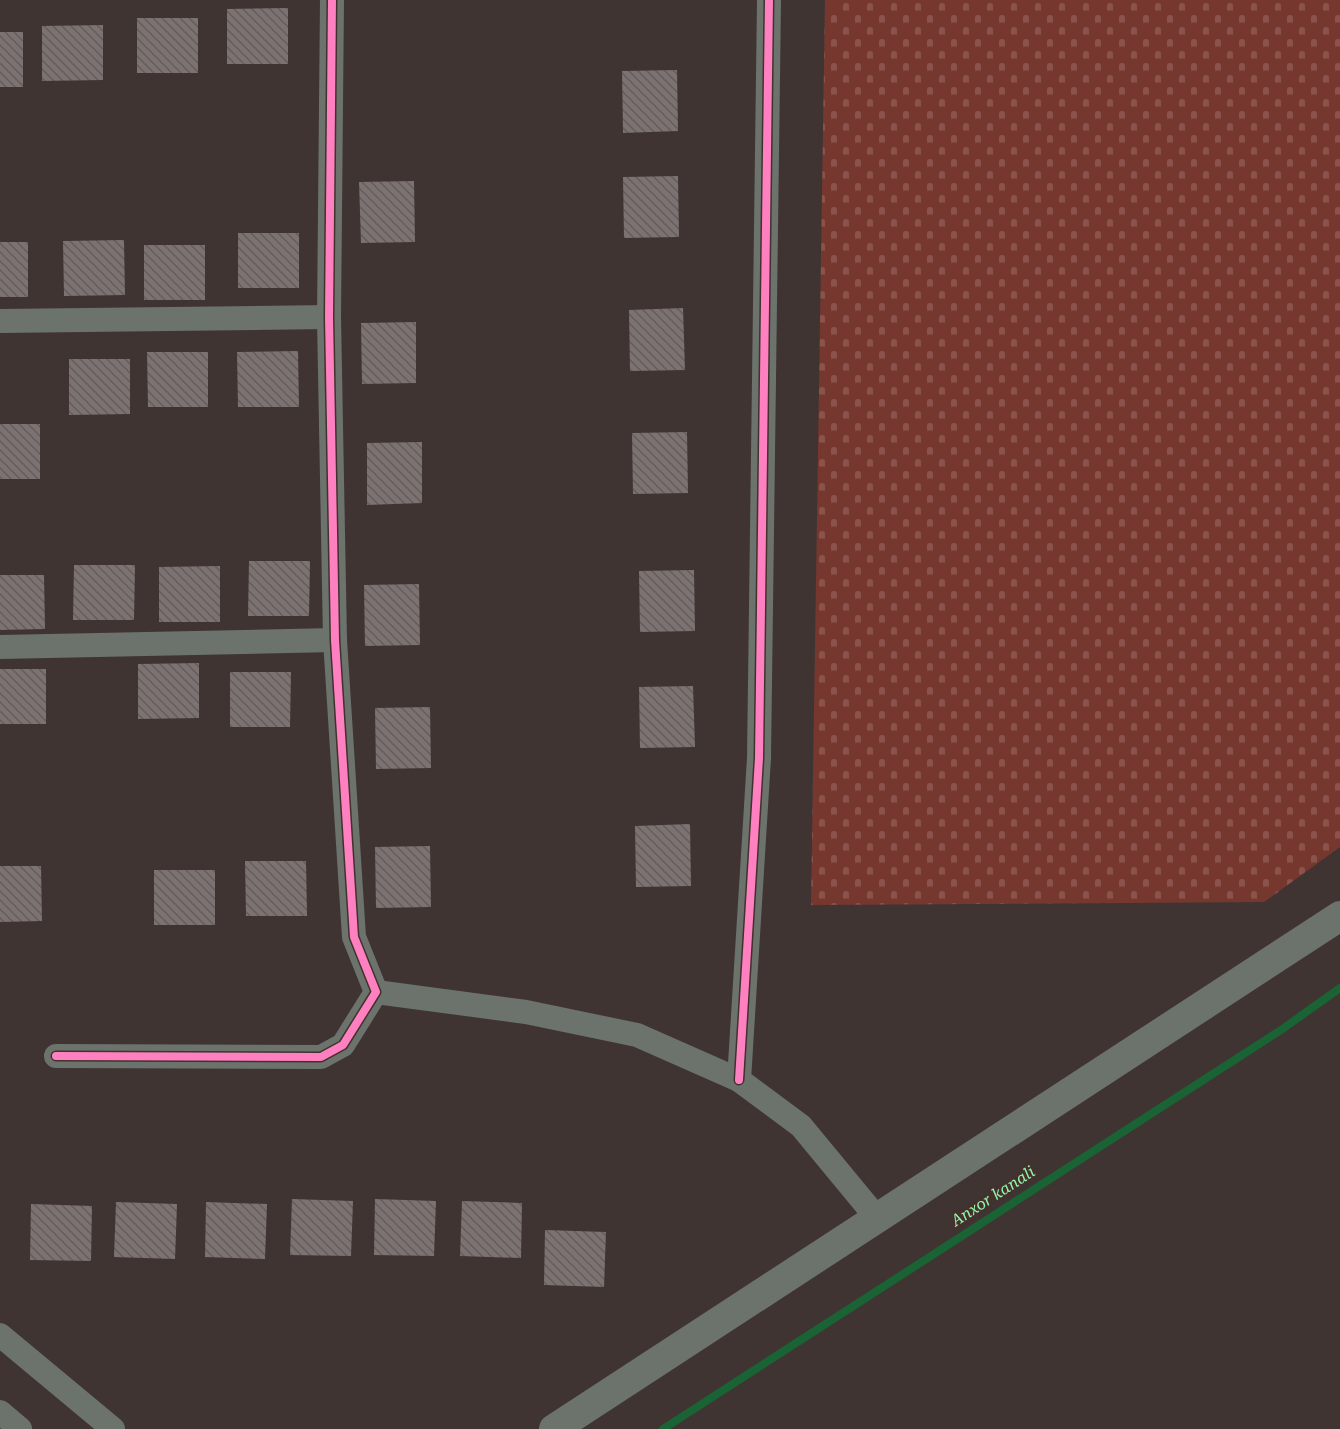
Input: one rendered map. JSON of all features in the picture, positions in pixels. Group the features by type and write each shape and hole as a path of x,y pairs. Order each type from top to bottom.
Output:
{"street":[{"path":"332,0 329,317 335,640 354,937 376,992"},
{"path":"739,1080 759,758 769,0"},
{"path":"0,321 329,317"},
{"path":"0,647 335,640"},
{"path":"554,1429 1340,916"},
{"path":"376,992 526,1012 637,1035 739,1080 801,1126 877,1218"},
{"path":"56,1056 321,1057 344,1045 376,992"},
{"path":"0,1335 113,1429"},
{"path":"0,1412 20,1429"}],"green space":[{"path":"825,0 1340,0 1340,847 1264,902 811,905"}],"building":[{"path":"288,8 288,64 227,64 227,9"},
{"path":"137,18 198,18 198,73 137,73"},
{"path":"103,25 103,80 42,81 42,26"},
{"path":"0,32 23,32 23,87 0,87"},
{"path":"677,70 678,131 623,133 622,71"},
{"path":"678,176 679,237 624,238 623,177"},
{"path":"414,181 415,242 361,243 359,182"},
{"path":"238,233 299,233 299,288 238,288"},
{"path":"124,240 125,295 64,296 63,241"},
{"path":"0,242 28,242 28,297 0,297"},
{"path":"144,245 205,245 205,300 144,300"},
{"path":"683,308 685,370 630,371 629,310"},
{"path":"416,322 416,383 362,384 361,323"},
{"path":"298,351 299,407 238,407 237,352"},
{"path":"147,352 208,352 208,407 148,407"},
{"path":"69,359 130,359 130,414 69,415"},
{"path":"0,424 40,424 40,479 0,479"},
{"path":"687,432 688,493 633,494 632,433"},
{"path":"422,442 422,503 367,505 367,443"},
{"path":"249,561 310,561 309,616 248,616"},
{"path":"74,565 135,565 134,620 73,620"},
{"path":"220,566 220,622 159,622 159,567"},
{"path":"694,570 695,631 640,632 639,571"},
{"path":"0,575 44,575 45,629 0,630"},
{"path":"419,584 420,645 365,646 364,585"},
{"path":"199,663 199,718 138,719 138,664"},
{"path":"0,669 46,669 46,724 0,724"},
{"path":"230,672 291,672 290,727 230,727"},
{"path":"693,686 695,747 640,748 639,687"},
{"path":"430,707 431,768 376,769 375,708"},
{"path":"690,824 691,886 636,887 635,826"},
{"path":"430,846 431,907 376,908 375,847"},
{"path":"245,861 306,861 307,916 246,916"},
{"path":"0,866 41,866 42,921 0,922"},
{"path":"154,870 215,870 215,925 154,925"},
{"path":"292,1199 353,1201 351,1256 290,1255"},
{"path":"375,1199 436,1201 434,1256 374,1255"},
{"path":"462,1201 522,1203 521,1258 460,1256"},
{"path":"116,1202 177,1204 175,1259 114,1257"},
{"path":"206,1202 267,1204 265,1259 205,1257"},
{"path":"31,1204 92,1206 91,1261 30,1260"},
{"path":"545,1230 606,1232 604,1287 544,1285"}],"waterway":[{"name":"Anxor kanali","path":"663,1429 1281,1030 1340,988"}],"cycle path":[{"path":"56,1056 321,1057 343,1045 376,992 354,937 335,640 329,317 332,0"},
{"path":"739,1080 759,758 769,0"}]}
